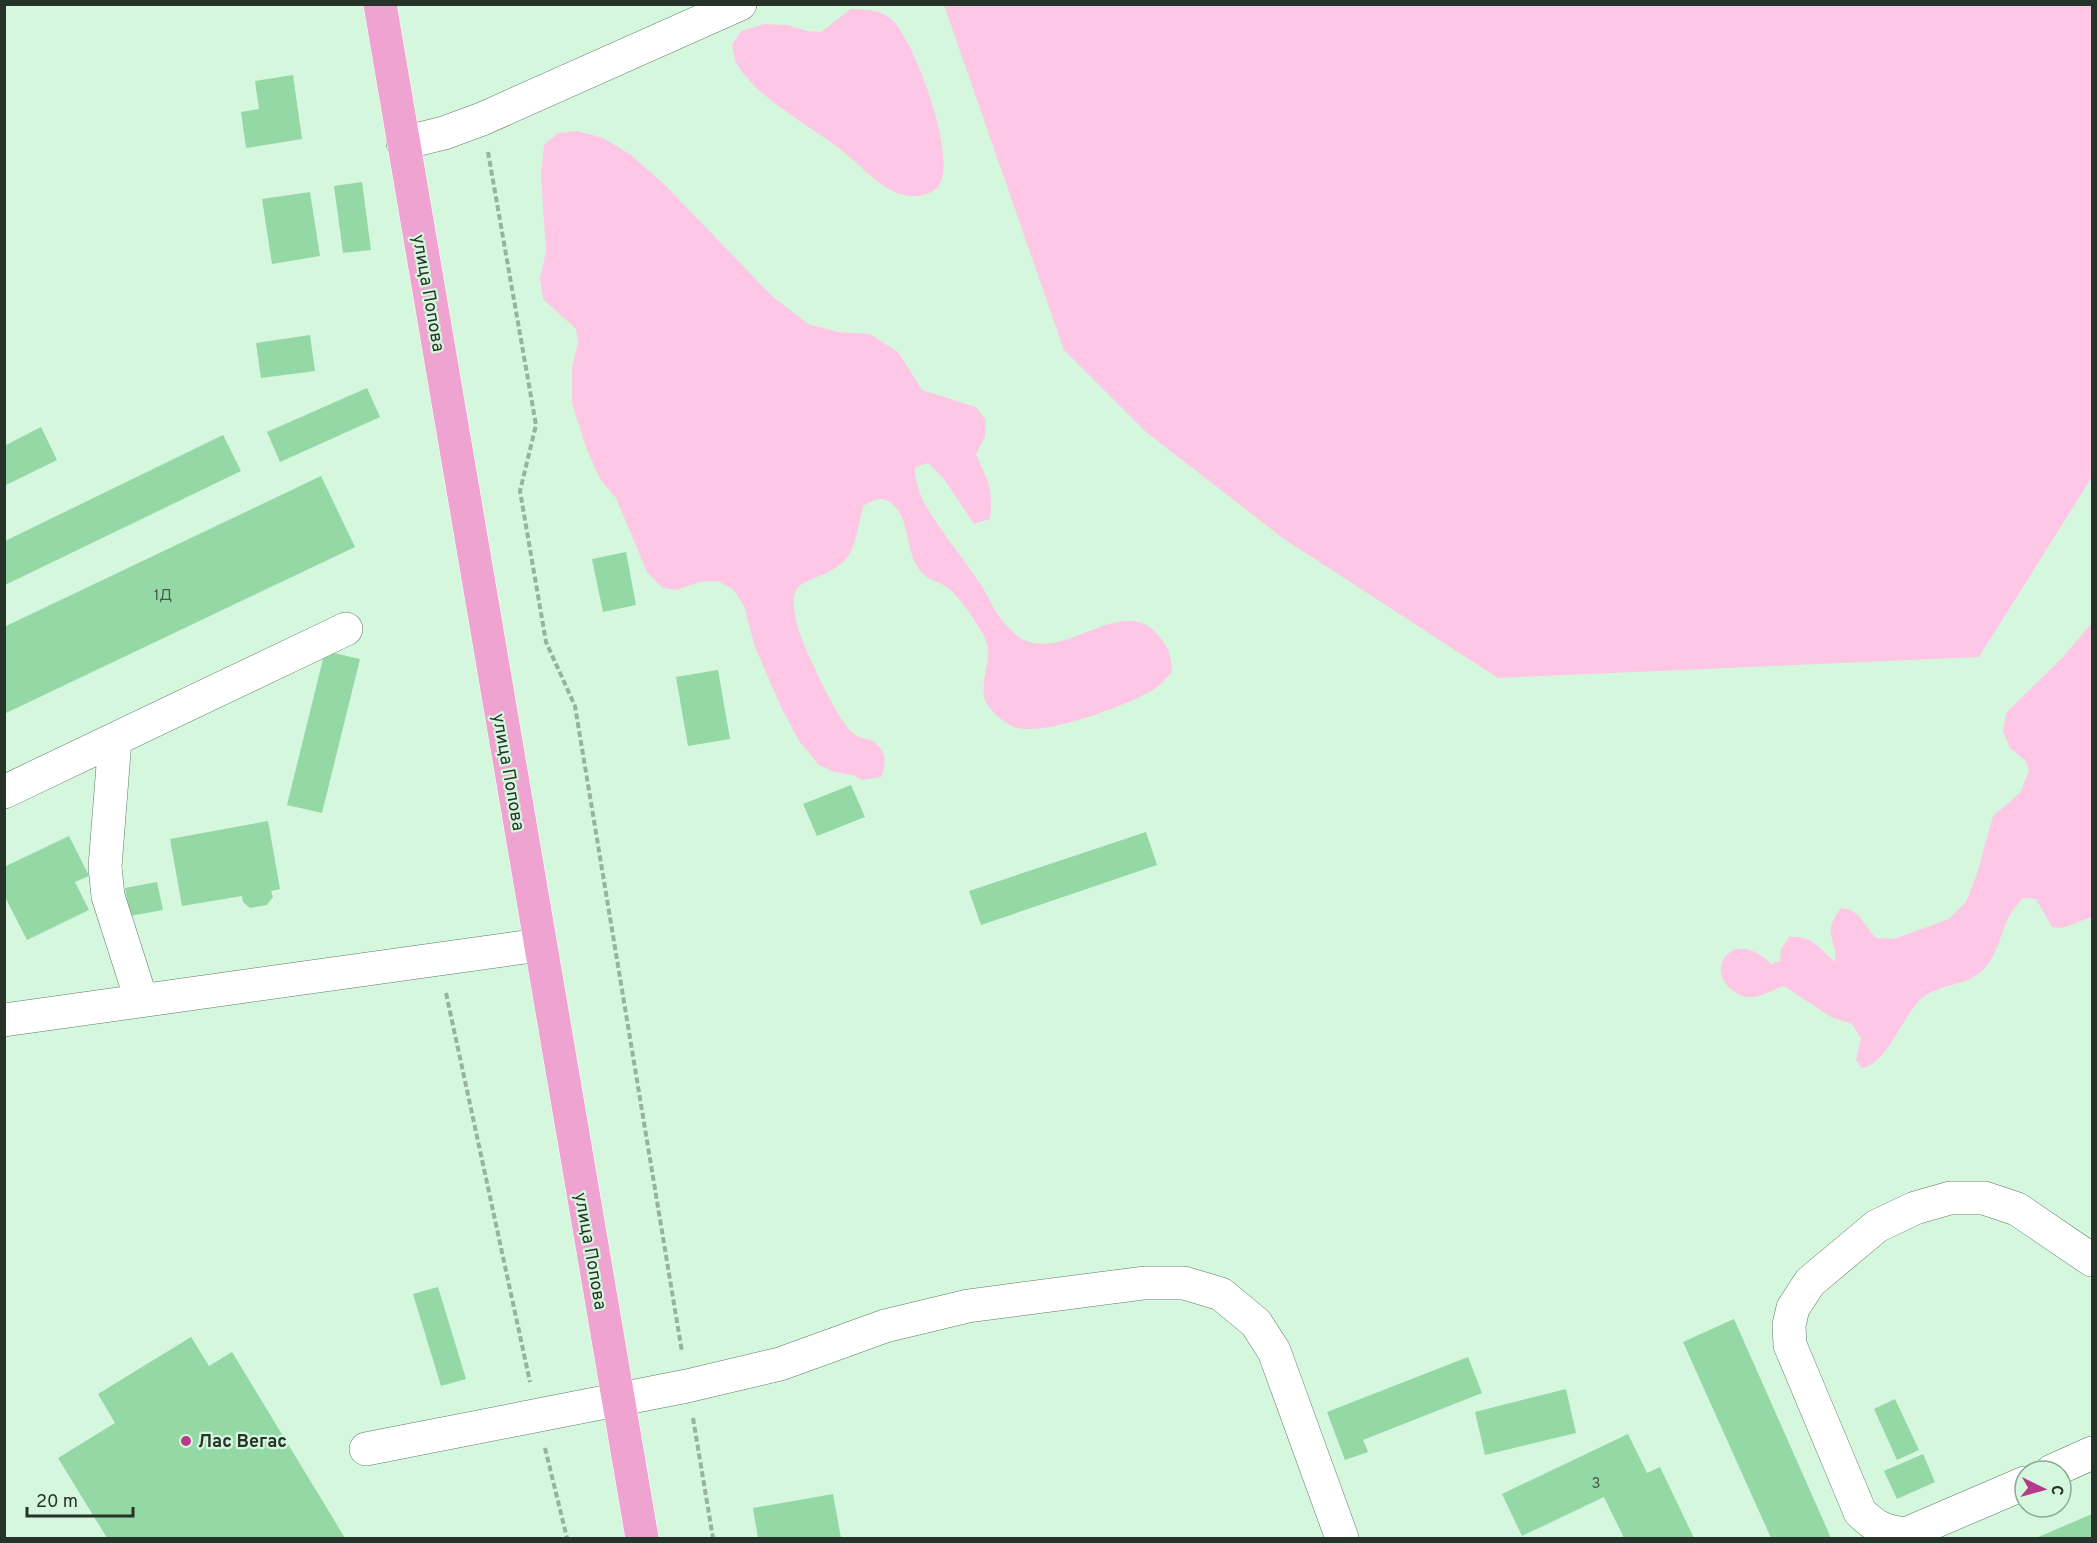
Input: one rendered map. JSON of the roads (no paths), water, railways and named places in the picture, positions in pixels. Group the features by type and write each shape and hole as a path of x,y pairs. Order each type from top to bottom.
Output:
{"main road":[{"name":"улица Попова","path":"380,4 642,1539"}],"street":[{"path":"403,142 444,133 482,119 740,4"},
{"path":"4,792 346,629"},
{"path":"115,740 105,867 108,896 141,999"},
{"path":"4,1020 539,945"},
{"path":"2013,1488 1906,1534 1889,1533 1874,1526 1860,1512 1790,1345 1789,1325 1793,1308 1810,1282 1876,1226 1915,1208 1950,1198 1984,1198 2017,1209 2092,1260"},
{"path":"366,1449 617,1401 780,1364 885,1326 940,1312 1144,1283 1184,1283 1221,1294 1256,1323 1274,1351 1342,1539"},
{"path":"2073,1462 2092,1453"}],"place":[{"name":"Лас Вегас","path":"186,1441"}]}
